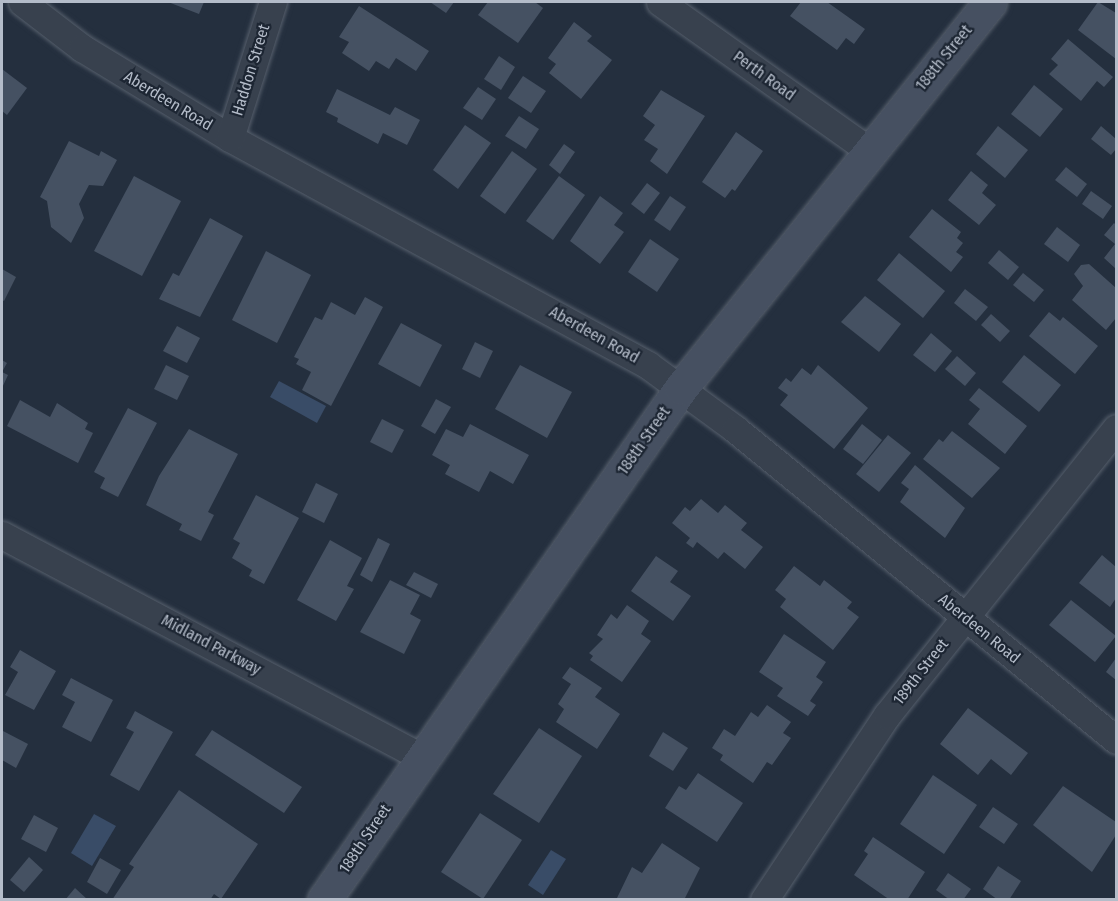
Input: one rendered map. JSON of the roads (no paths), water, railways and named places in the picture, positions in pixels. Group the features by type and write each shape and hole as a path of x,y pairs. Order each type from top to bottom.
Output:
{"street":[{"name":"Aberdeen Road","path":"22,2 82,48 230,138 628,352 681,388 1116,740"},
{"name":"Haddon Street","path":"230,138 273,2"},
{"name":"Perth Road","path":"660,2 868,150"},
{"name":"188th Street","path":"324,900 421,757 681,388 868,150 990,2"},
{"name":"189th Street","path":"764,900 887,715 963,616 1116,428"},
{"name":"Midland Parkway","path":"2,535 421,757"}],"water":[{"path":"279,381 326,406 317,423 270,397"},
{"path":"94,814 116,826 92,866 71,853"},
{"path":"551,850 566,859 543,895 528,885"}]}
